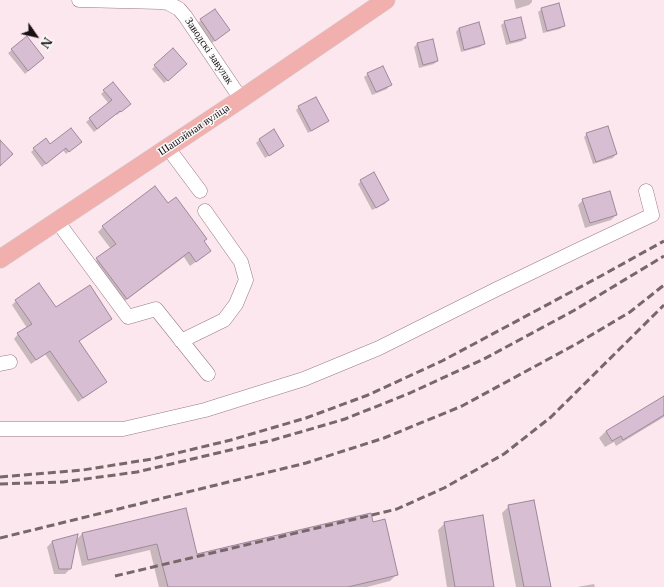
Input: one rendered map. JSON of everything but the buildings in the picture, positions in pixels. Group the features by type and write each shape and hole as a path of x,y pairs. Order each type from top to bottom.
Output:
{"main road":[{"name":"Шашэйная вуліца","path":"0,259 168,148 386,0"}],"street":[{"name":"Заводскі завулак","path":"79,0 168,1 179,9 185,16 241,99"},
{"path":"168,148 200,191"},
{"path":"0,429 123,429 205,410 304,380 379,348 652,215 646,191"},
{"path":"181,341 224,320 236,304 246,280 241,262 205,211"},
{"path":"57,221 128,317 156,309 208,374"}],"railway":[{"path":"0,477 83,470 152,459 231,440 306,418 368,395 442,361 664,241"},
{"path":"0,484 63,482 137,472 273,440 345,419 410,393 484,359 573,311 664,256"},
{"path":"0,538 306,463 384,438 462,406 578,343 630,312 664,285"},
{"path":"115,576 397,509 444,488 504,454 551,417 664,305"}]}
